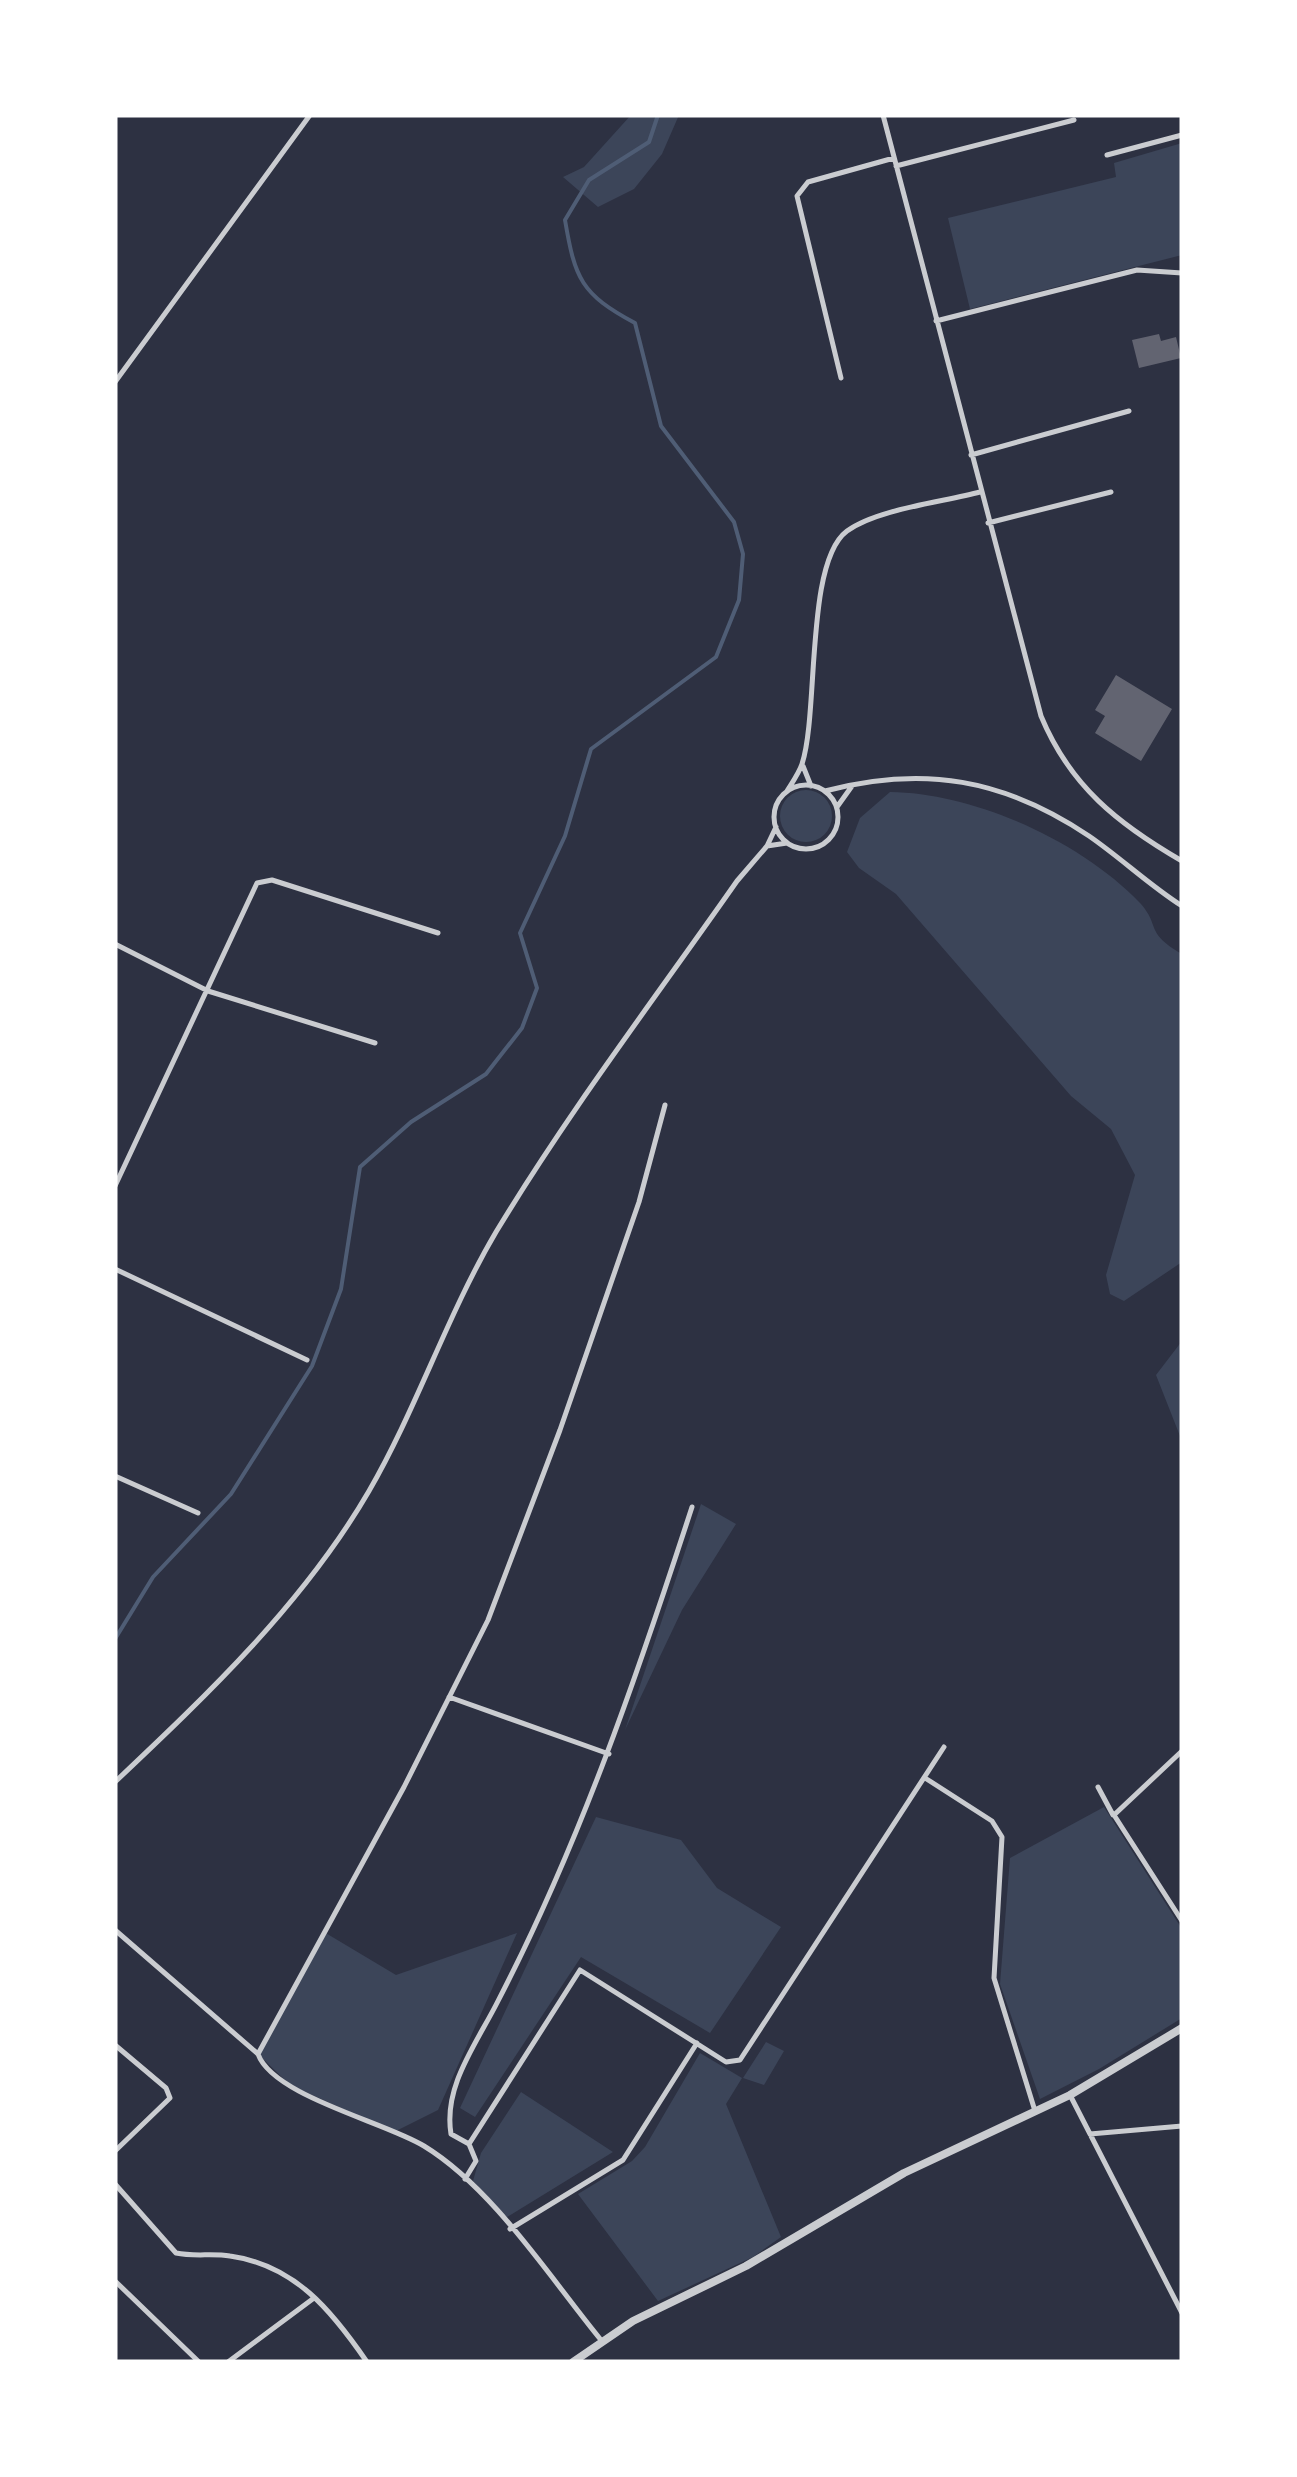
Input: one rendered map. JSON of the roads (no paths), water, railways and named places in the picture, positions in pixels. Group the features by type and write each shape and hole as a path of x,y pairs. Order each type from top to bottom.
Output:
{"street":[{"path":"115,382 310,115"},
{"path":"883,115 1028,680 1068,770 1116,820 1182,861"},
{"path":"841,378 797,196 808,182 1074,120"},
{"path":"1106,155 1182,135"},
{"path":"936,321 1137,270 1182,273"},
{"path":"971,454 1129,412"},
{"path":"115,1782 243,1654 339,1537 395,1444 468,1283 508,1213 742,874 766,846 776,827 776,808 802,764 823,584 836,542 871,520 980,492"},
{"path":"988,523 1110,492"},
{"path":"802,764 812,786"},
{"path":"825,792 854,784 925,776 999,792 1080,830 1182,906"},
{"path":"766,846 787,843 806,850 825,843 837,827 837,808 854,784"},
{"path":"787,792 812,786 825,792 837,808"},
{"path":"776,827 787,843"},
{"path":"115,1186 254,888 262,880 438,933"},
{"path":"115,944 208,990 374,1043"},
{"path":"258,2054 488,1620 560,1430 639,1202 666,1105"},
{"path":"115,1269 306,1360"},
{"path":"115,1476 198,1513"},
{"path":"466,2179 476,2161 469,2144 451,2134 450,2098 524,1950 609,1754 692,1507"},
{"path":"449,1698 609,1754"},
{"path":"469,2144 580,1970 728,2062 743,2057 944,1748"},
{"path":"1114,1815 1182,1751"},
{"path":"925,1778 992,1820 1002,1837 994,1974 1036,2110"},
{"path":"1098,1787 1182,1921"},
{"path":"115,1930 258,2054 266,2070 425,2147 466,2179 601,2340"},
{"path":"574,2362 601,2340 746,2266 904,2173 1070,2095 1182,2028"},
{"path":"510,2229 623,2160 697,2044"},
{"path":"115,2045 166,2088 170,2098 115,2152"},
{"path":"1070,2095 1182,2313"},
{"path":"1090,2134 1182,2126"},
{"path":"115,2184 176,2253 225,2255 262,2263 291,2276 315,2298 367,2362"},
{"path":"115,2281 199,2362"},
{"path":"228,2362 315,2298"}],"waterway":[{"path":"115,1639 153,1577 231,1494 312,1366 341,1289 360,1167 411,1122 486,1074 522,1028 537,988 520,933 565,836 591,749 716,657 739,600 743,554 734,522 661,426 635,323 603,303 584,283 577,271 565,220 589,180 649,142 658,115"}]}
